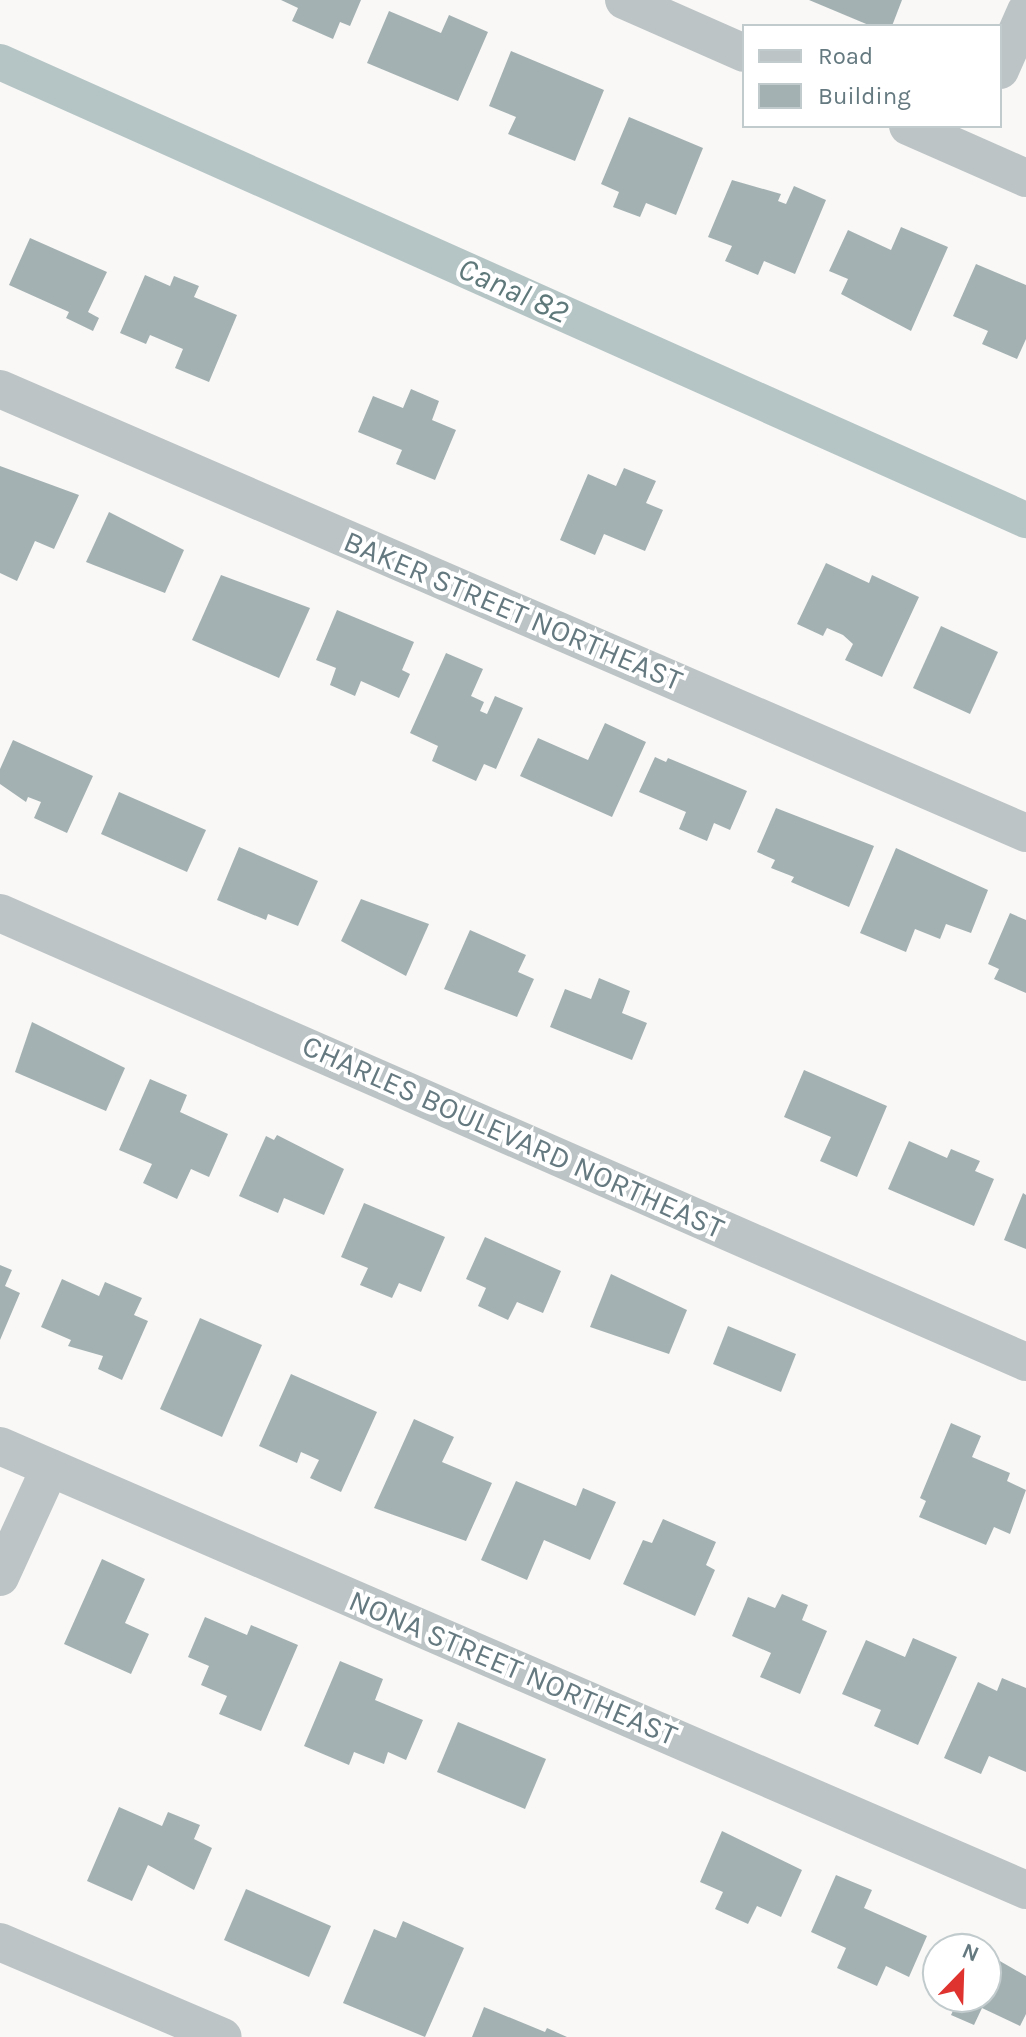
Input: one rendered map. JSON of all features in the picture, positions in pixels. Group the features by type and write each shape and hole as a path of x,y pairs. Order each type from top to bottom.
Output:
{"street":[{"path":"624,0 742,52"},
{"path":"1002,65 1026,11"},
{"path":"918,128 970,138 1026,178"},
{"name":"BAKER STREET NORTHEAST","path":"0,389 1026,833"},
{"name":"CHARLES BOULEVARD NORTHEAST","path":"0,913 1026,1362"},
{"name":"NONA STREET NORTHEAST","path":"0,1446 1026,1890"},
{"path":"0,1577 50,1468"},
{"path":"0,1942 223,2037"}],"building":[{"path":"281,0 361,0 350,26 340,22 333,39 292,21 298,8"},
{"path":"809,0 902,0 893,24 866,24"},
{"path":"389,11 441,33 449,15 488,32 458,101 367,63"},
{"path":"511,51 604,90 575,161 508,134 516,117 489,106"},
{"path":"629,117 703,148 676,215 646,203 640,217 613,207 619,192 601,184"},
{"path":"732,180 781,194 778,201 786,204 794,186 826,200 795,274 764,261 758,275 725,261 732,246 708,237"},
{"path":"901,227 948,247 911,331 841,294 848,279 829,271 848,230 891,250"},
{"path":"30,238 107,272 88,312 99,318 93,331 66,318 69,312 9,285"},
{"path":"976,264 1026,285 1026,339 1017,359 982,344 988,331 953,316"},
{"path":"145,275 170,286 174,276 199,286 194,297 237,315 209,382 175,368 183,349 150,335 146,344 120,333"},
{"path":"411,389 439,401 432,420 456,430 435,480 396,464 402,450 358,432 373,396 403,408"},
{"path":"0,466 79,495 54,549 35,541 17,581 0,573"},
{"path":"624,468 656,481 646,503 663,510 645,551 604,534 595,555 560,540 588,474 616,486"},
{"path":"109,512 184,550 165,593 86,562"},
{"path":"826,563 869,583 872,575 919,597 882,677 845,660 853,644 843,635 827,628 823,636 797,624"},
{"path":"221,575 310,608 279,678 192,640"},
{"path":"337,610 414,642 402,670 410,674 399,698 361,681 355,696 330,685 336,668 316,660"},
{"path":"941,626 998,652 970,714 913,688"},
{"path":"446,653 483,669 471,696 484,702 480,711 487,714 495,696 523,708 496,769 484,764 476,781 432,761 438,746 410,733"},
{"path":"605,723 646,742 612,817 520,776 538,738 588,760"},
{"path":"13,740 93,776 67,833 34,818 41,802 28,797 26,802 0,784 0,769"},
{"path":"655,757 666,762 668,758 747,791 730,830 714,823 707,841 679,829 686,812 639,792"},
{"path":"119,792 206,830 187,872 101,834"},
{"path":"776,808 874,846 849,907 791,882 794,877 771,868 775,860 757,852"},
{"path":"239,847 318,881 298,926 268,914 266,920 217,900"},
{"path":"896,848 988,890 971,933 946,924 940,939 915,929 906,952 860,933"},
{"path":"361,899 429,924 406,976 341,941"},
{"path":"1010,913 1026,920 1026,993 994,979 999,969 988,964"},
{"path":"470,930 526,955 518,972 534,979 517,1017 444,989"},
{"path":"599,978 630,991 622,1013 647,1023 632,1060 550,1027 565,989 591,999"},
{"path":"32,1022 125,1068 106,1111 15,1072"},
{"path":"804,1070 887,1106 857,1177 820,1161 831,1137 784,1117"},
{"path":"150,1079 187,1095 180,1112 228,1134 209,1177 191,1169 177,1199 143,1183 152,1164 119,1150"},
{"path":"277,1135 344,1169 324,1215 284,1198 278,1213 239,1196 266,1136 274,1140"},
{"path":"909,1141 947,1158 951,1149 980,1161 975,1171 994,1179 974,1226 888,1189"},
{"path":"1023,1193 1026,1195 1026,1249 1004,1240"},
{"path":"364,1203 445,1237 421,1292 399,1283 392,1298 360,1285 368,1268 341,1257"},
{"path":"485,1237 561,1271 543,1313 517,1302 508,1320 478,1306 486,1288 466,1279"},
{"path":"0,1265 12,1270 5,1286 20,1293 0,1340"},
{"path":"611,1274 687,1310 669,1354 590,1327"},
{"path":"62,1279 99,1296 105,1282 142,1298 134,1315 148,1321 122,1380 98,1369 103,1356 68,1346 71,1340 41,1327"},
{"path":"200,1318 262,1345 222,1437 160,1409"},
{"path":"728,1326 796,1354 781,1392 713,1364"},
{"path":"291,1374 377,1412 341,1492 310,1478 319,1460 301,1452 297,1463 259,1446"},
{"path":"414,1419 454,1437 442,1462 492,1483 466,1541 374,1508"},
{"path":"951,1423 981,1436 972,1457 1010,1473 1007,1481 1026,1490 1010,1534 994,1527 986,1545 919,1517 926,1501 920,1498"},
{"path":"516,1481 576,1506 583,1488 616,1502 590,1560 544,1540 527,1580 481,1560"},
{"path":"663,1519 716,1542 706,1565 715,1570 695,1616 623,1584 643,1540 652,1543"},
{"path":"102,1559 145,1579 125,1623 149,1634 131,1674 64,1644"},
{"path":"782,1594 808,1605 802,1620 827,1631 800,1694 760,1677 771,1653 732,1636 748,1597 775,1608"},
{"path":"205,1617 247,1635 251,1625 298,1645 261,1731 219,1714 227,1696 201,1685 209,1666 188,1657"},
{"path":"913,1638 957,1657 918,1745 874,1726 881,1710 842,1694 866,1640 905,1657"},
{"path":"340,1661 383,1679 375,1700 423,1720 406,1760 388,1752 384,1764 354,1752 349,1765 304,1746"},
{"path":"1002,1678 1026,1688 1026,1772 989,1756 981,1774 944,1758 978,1682 997,1691"},
{"path":"458,1722 546,1759 525,1809 437,1772"},
{"path":"119,1807 162,1826 168,1812 200,1825 194,1839 212,1848 194,1890 148,1865 132,1901 87,1881"},
{"path":"722,1831 802,1870 781,1917 757,1906 748,1924 715,1909 723,1892 700,1882"},
{"path":"836,1875 872,1890 864,1908 922,1934 922,1947 909,1977 886,1966 877,1986 837,1968 846,1948 811,1932"},
{"path":"246,1889 331,1926 309,1977 224,1940"},
{"path":"403,1921 464,1948 425,2037 343,2003 374,1929 396,1938"},
{"path":"1002,1962 1026,1976 1026,2014 1020,2026 993,2013 1002,2013"},
{"path":"484,2007 545,2032 547,2028 567,2037 472,2037"},
{"path":"952,2013 980,2013 974,2025"}],"waterway":[{"name":"Canal 82","path":"0,62 1026,520"}]}
